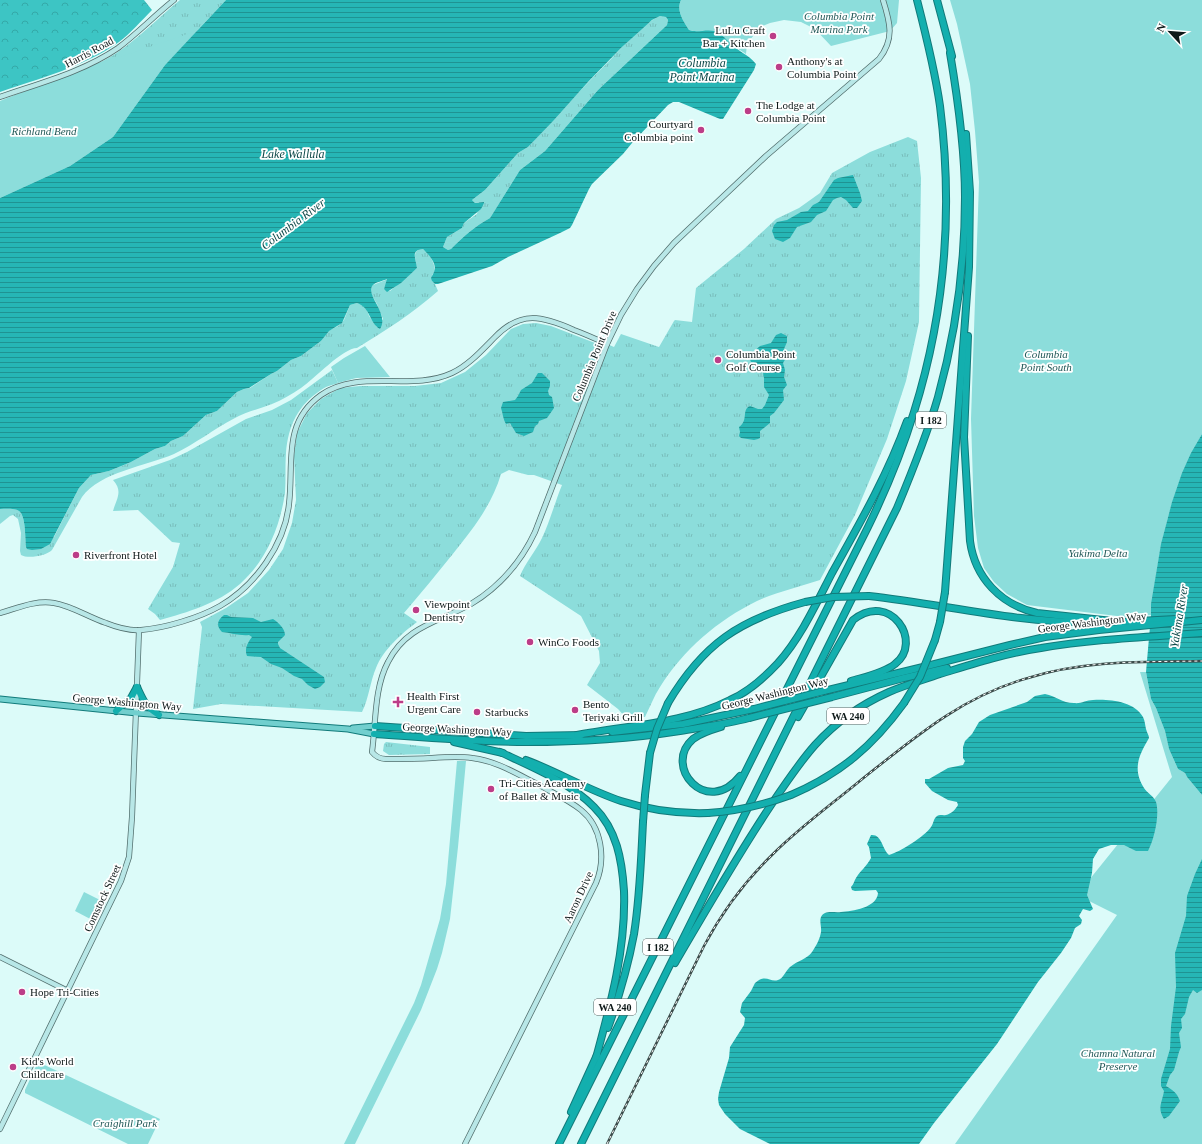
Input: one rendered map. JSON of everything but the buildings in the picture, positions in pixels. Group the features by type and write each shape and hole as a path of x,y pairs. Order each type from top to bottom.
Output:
{"highway":[{"name":"I 182","path":"559,1144 882,498 915,411 938,312 943,271 946,218 944,143 940,105 928,43 917,0"},
{"name":"I 182","path":"581,1144 897,508 918,457 934,410 950,346 961,280 965,196 961,130 956,84 937,0"},
{"path":"430,738 500,752 520,758 621,801 678,813 708,813 755,806 791,795 825,778 854,758 882,731 904,703 922,673 935,640 940,622 945,592 966,309 970,242 970,192 965,127 958,79 950,53"},
{"path":"966,309 968,329 964,437 972,556 985,580 995,591 1008,602 1024,610 1058,616 1122,622"},
{"path":"577,735 680,718 706,711 742,694 761,680 777,664 798,635 874,495 895,451 924,374"},
{"name":"WA 240","path":"556,1144 596,1058 624,979 634,934 647,776 650,753 657,729 668,703 681,682 696,663 714,646 723,638 759,617 790,606 833,597 869,596 995,616 1036,620 1122,622 1132,624"},
{"path":"774,756 790,731 853,620 865,612 877,611 887,613 897,620 905,635 905,647 900,659 895,664 884,670 824,691"},
{"name":"George Washington Way","path":"375,726 526,736 621,732 675,725 754,709 1010,644 1045,637 1132,624 1202,619"},
{"name":"WA 240","path":"647,1013 740,852 800,763 815,744 836,725 860,708 889,692 914,683 989,659 1039,648 1074,643 1202,633"},
{"name":"George Washington Way","path":"374,734 525,742 602,740 668,733 748,718 904,678 989,659"},
{"path":"116,711 131,698 137,686"},
{"path":"137,686 145,704 159,715"},
{"path":"748,718 703,733 693,739 688,744 683,757 684,771 692,783 701,789 712,792 723,790 730,787 737,779 756,749"},
{"path":"500,752 534,768 580,794 601,815 608,825 616,842 622,863 623,874 623,929 616,981 596,1058"}],"main road":[{"name":"George Washington Way","path":"0,699 159,715 287,723 348,729 374,734"},
{"name":"George Washington Way","path":"348,729 375,726"}],"street":[{"name":"Harris Road","path":"0,97 71,72 102,57 129,39 174,0"},
{"name":"Columbia Point Drive","path":"374,734 380,684 387,663 393,652 402,641 432,621 471,604 494,588 508,574 526,549 535,532 607,344 621,315 637,288 674,243 766,156 879,59 886,47 890,31 890,23 883,0"},
{"path":"0,613 31,603 54,603 66,606 105,623 122,628 139,630 169,625 202,614 220,606 238,593 260,571 268,560 279,539 289,505 293,436 300,419 309,406 316,398 328,390 354,382 418,381 434,379 449,374 473,359 508,325 523,319 539,318 551,320 607,344"},
{"name":"Comstock Street","path":"0,1129 121,881 127,865 132,817 139,630"},
{"name":"Aaron Drive","path":"374,734 372,752 380,759 461,756 484,760 508,768 582,811 595,827 600,841 602,861 600,873 596,883 466,1144"},
{"path":"0,958 68,990"}],"green space":[{"path":"0,0 144,0 152,10 128,35 106,51 77,65 46,77 0,92"},
{"path":"180,0 226,0 178,51 0,101 101,62 112,56"},
{"name":"Columbia Point Marina Park","path":"681,0 899,0 897,23 890,31 831,46 815,29 801,22 784,20 760,27 747,44 746,54 728,42 722,34 689,30 680,12 679,8"},
{"path":"950,0 1202,0 1202,434 1181,478 1173,500 1157,568 1151,615 1125,617 1027,605 1007,594 994,582 984,568 978,548 974,516 971,419 979,182 970,84 957,24"},
{"path":"660,16 666,17 668,20 667,25 598,90 545,151 520,170 490,218 469,232 451,249 448,250 443,247 447,237 462,228 464,223 477,214 479,202 475,203 472,200 485,190 518,153 528,147 629,40 641,29"},
{"name":"Richland Bend","path":"199,30 165,65 113,137 70,166 0,198 0,101 101,62"},
{"name":"Columbia Point Golf Course","path":"908,137 917,141 921,178 919,322 906,381 887,439 855,515 820,580 780,592 757,601 729,617 702,637 679,661 658,690 645,717 626,718 618,709 587,685 600,663 599,651 581,616 520,576 537,548 548,525 562,485 534,475 509,470 501,474 487,507 474,527 404,613 417,622 405,631 388,648 379,661 362,712 221,704 193,709 202,627 200,622 226,608 248,593 269,570 283,549 292,523 296,500 294,456 297,433 307,413 321,399 340,388 360,386 415,386 441,383 465,372 486,355 511,329 523,324 536,323 551,326 595,343 607,344 614,347 621,334 659,347 675,320 692,322 696,288 744,249 776,219 799,208 820,193 832,173 870,152"},
{"path":"419,249 423,249 433,261 435,271 432,275 432,281 438,291 419,307 367,342 344,353 307,384 287,397 235,418 174,454 100,481 90,488 82,497 52,550 46,554 37,556 28,557 21,555 21,533 18,519 13,515 0,524 0,509 15,509 19,511 24,522 26,547 54,537 79,488 91,475 109,471 131,462 183,436 206,415 217,411 237,392 250,388 291,360 301,356 321,341 328,331 338,326 344,320 350,305 357,303 361,304 367,310 369,316 377,327 383,319 371,294 371,288 373,285 388,279 384,289 390,291 417,268 415,255"},
{"path":"365,346 390,377 356,378 338,383 331,367"},
{"path":"332,370 338,383 325,388 306,402 300,409 292,425 287,443 285,493 280,518 270,543 257,565 240,584 222,597 192,610 160,620 148,609 173,567 180,543 172,542 138,510 113,511 118,495 118,488 113,480 170,460 246,419 272,410 291,400"},
{"name":"Chamna Natural Preserve","path":"1140,672 1146,672 1151,699 1165,731 1169,749 1178,769 1185,773 1202,795 1202,1144 955,1144 1117,915 1077,895 1172,777"},
{"path":"386,742 430,747 430,754 389,755 383,751 384,744"},
{"path":"457,761 466,761 450,919 442,953 421,1010 355,1144 344,1144 414,1003 421,985 440,919 446,884"},
{"path":"84,892 106,903 96,922 75,911"},
{"name":"Craighill Park","path":"38,1062 160,1119 148,1144 128,1144 25,1093"}],"water":[{"name":"Lake Wallula","path":"226,0 681,0 679,8 680,12 689,30 714,31 719,33 735,48 756,64 754,70 723,119 679,102 673,102 668,105 623,154 592,184 570,228 492,266 438,284 435,284 431,278 435,269 432,259 423,249 416,251 415,256 417,268 401,283 387,292 384,289 387,279 376,283 371,289 382,317 380,329 376,326 362,305 357,303 350,305 342,323 329,331 321,341 301,356 291,360 277,371 249,388 237,392 217,411 206,415 183,436 131,462 109,471 91,475 79,488 50,544 41,549 27,549 23,517 19,511 15,509 0,509 0,198 70,166 113,137 165,65","holes":["660,16 666,17 668,20 667,25 598,90 545,151 520,170 490,218 469,232 451,249 448,250 443,247 447,237 462,228 464,223 481,209 484,202 475,203 472,200 485,190 518,153 528,147 622,47 652,20"]},
{"path":"853,175 862,201 857,208 853,208 841,197 837,198 833,200 826,211 817,215 811,222 797,227 790,238 783,242 775,239 772,231 777,222 787,220 801,212 808,211 813,205 819,202 834,180"},
{"path":"781,333 787,336 787,342 784,349 788,355 783,363 785,370 784,377 787,385 783,390 784,400 770,416 770,423 760,431 760,438 754,440 741,438 739,436 739,427 744,421 747,408 750,406 762,409 769,395 764,387 762,367 751,362 749,357 760,346 771,343 776,335"},
{"path":"538,373 542,373 550,381 548,391 549,395 552,397 554,408 547,418 539,421 533,432 524,436 516,433 510,423 506,424 501,408 503,402 515,400 521,390 532,383"},
{"name":"Yakima River","path":"1202,434 1202,795 1185,773 1178,769 1169,749 1165,731 1151,699 1146,672 1151,604 1161,544 1172,502 1182,473"},
{"path":"224,615 231,617 253,618 261,622 273,619 281,626 285,633 285,635 278,642 280,648 324,677 325,682 320,687 315,689 302,679 271,664 261,657 247,656 246,648 252,637 249,635 222,632 218,623"},
{"path":"1045,694 1070,703 1079,703 1090,700 1121,702 1134,707 1143,717 1149,738 1142,750 1138,762 1138,775 1144,788 1155,800 1157,807 1156,827 1148,851 1136,851 1124,845 1111,845 1099,849 1093,859 1092,873 1087,895 1093,909 1090,911 1083,909 1079,916 1082,920 1081,924 1075,928 1071,938 1061,953 1038,982 997,1044 919,1144 770,1144 740,1129 725,1114 719,1105 718,1099 729,1058 730,1047 744,1025 745,1018 740,1012 742,1003 755,983 765,978 775,981 780,979 790,967 812,952 820,937 820,919 825,913 857,910 869,905 877,898 878,893 876,890 855,891 852,890 851,887 855,879 868,864 871,858 867,844 871,835 875,835 880,839 889,855 906,847 928,831 937,816 948,814 956,808 958,805 957,802 948,800 932,791 925,783 925,779 929,779 948,768 963,765 965,761 963,758 963,747 965,741 972,734 979,722 990,715 1027,702 1035,696"},
{"path":"1202,859 1202,990 1197,993 1193,990 1189,997 1185,1014 1181,1019 1182,1028 1179,1033 1181,1047 1174,1070 1170,1075 1166,1086 1178,1096 1180,1101 1169,1116 1164,1119 1160,1108 1164,1091 1161,1086 1161,1079 1170,1049 1171,1026 1176,987 1175,953 1186,916 1187,896"}],"railway":[{"path":"607,1144 704,946 718,921 735,897 763,864 794,834 816,816 919,734 939,720 981,696 1004,686 1049,672 1092,665 1136,662 1202,661"}],"place":[{"name":"LuLu Craft Bar + Kitchen","path":"773,36"},
{"name":"Anthony's at Columbia Point","path":"779,67"},
{"name":"The Lodge at Columbia Point","path":"748,111"},
{"name":"Courtyard Columbia point","path":"701,130"},
{"name":"Columbia Point Golf Course","path":"718,360"},
{"name":"Riverfront Hotel","path":"76,555"},
{"name":"Viewpoint Dentistry","path":"416,610"},
{"name":"WinCo Foods","path":"530,642"},
{"name":"Health First Urgent Care","path":"398,702"},
{"name":"Bento Teriyaki Grill","path":"575,710"},
{"name":"Starbucks","path":"477,712"},
{"name":"Tri-Cities Academy of Ballet & Music","path":"491,789"},
{"name":"Hope Tri-Cities","path":"22,992"},
{"name":"Kid's World Childcare","path":"13,1067"}],"water label":[{"name":"Columbia Point Marina","path":"702,70"},
{"name":"Columbia River","path":"293,224"}],"park label":[{"name":"Columbia Point South","path":"1046,360"},
{"name":"Yakima Delta","path":"1098,553"}]}
